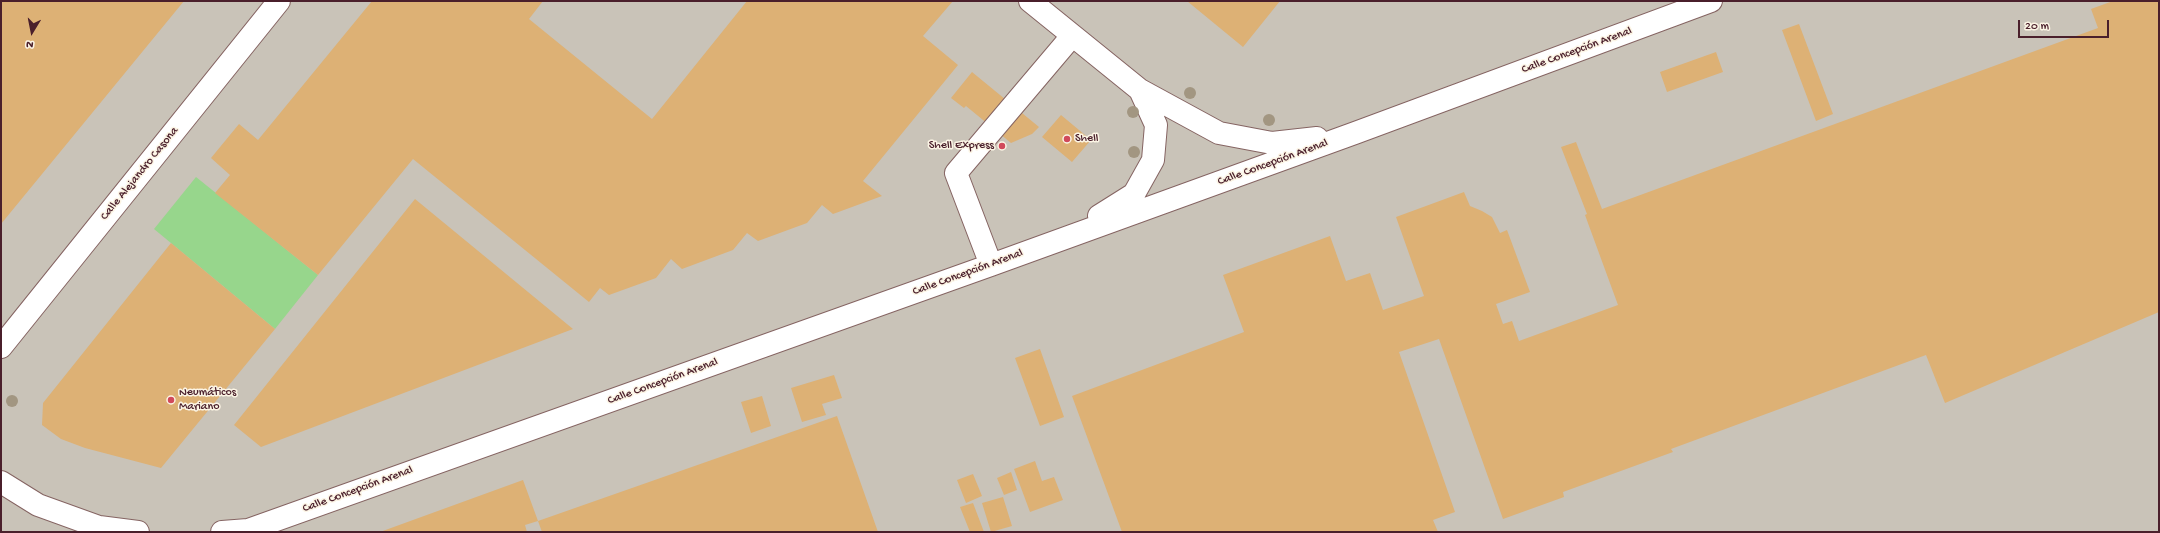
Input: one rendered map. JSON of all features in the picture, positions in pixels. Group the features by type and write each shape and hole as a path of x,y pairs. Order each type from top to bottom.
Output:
{"street":[{"name":"Calle Alejandro Casona","path":"1,347 279,1"},
{"path":"1030,1 1140,90 1219,132 1272,143 1355,134"},
{"name":"Calle Concepción Arenal","path":"222,532 248,530 1355,134 1711,1"},
{"path":"991,265 956,173 1072,36"},
{"path":"1058,241 1134,194 1154,160 1156,125 1140,90"},
{"path":"1,482 38,505 99,527 138,532"}],"shaded area":[{"path":"1,1 2159,1 2159,532 1,532"}],"green space":[{"path":"196,177 318,275 275,329 154,229"}],"building":[{"path":"1,1 184,1 1,224"},
{"path":"372,1 543,1 529,19 652,119 747,1 953,1 923,36 958,65 863,181 882,196 833,214 822,205 807,223 758,241 747,233 733,250 682,269 671,259 656,278 609,295 600,288 589,302 413,159 318,275 215,193 230,175 211,158 239,124 258,140"},
{"path":"1187,1 1280,1 1243,47"},
{"path":"2113,1 2159,1 2159,312 1945,403 1926,355 1671,449 1673,452 1563,492 1564,497 1503,519 1439,339 1399,352 1455,512 1433,520 1438,532 1122,532 1072,396 1244,332 1223,275 1330,236 1346,281 1370,273 1383,310 1424,296 1396,217 1464,192 1470,206 1492,217 1500,233 1507,230 1530,292 1496,304 1503,324 1512,321 1519,341 1618,305 1585,215 1587,214 1561,147 1576,142 1602,209 2098,28 2091,9"},
{"path":"1799,24 1833,114 1816,121 1782,30"},
{"path":"1716,52 1723,72 1667,92 1660,72"},
{"path":"972,72 1039,127 1032,134 1011,143 966,106 964,108 951,98"},
{"name":"Shell","path":"1061,115 1091,140 1072,162 1042,137"},
{"path":"415,199 573,329 261,447 234,425"},
{"path":"171,243 275,329 161,468 85,448 61,439 42,425 43,403"},
{"path":"1040,349 1064,417 1040,426 1015,358"},
{"path":"834,375 842,398 822,404 826,415 802,422 791,388"},
{"path":"762,396 771,426 751,433 741,402"},
{"path":"837,416 878,532 542,532 538,521"},
{"path":"1035,461 1042,481 1054,477 1063,500 1030,512 1014,469"},
{"path":"1011,472 1017,490 1004,495 997,478"},
{"path":"973,474 982,496 966,503 957,480"},
{"path":"523,480 538,521 525,525 527,532 380,532"},
{"path":"1003,497 1012,526 991,532 982,503"},
{"path":"973,503 984,532 970,532 960,507"}],"place":[{"name":"Shell","path":"1067,139"},
{"name":"Shell Express","path":"1002,146"},
{"name":"Neumáticos Mariano","path":"171,400"}]}
